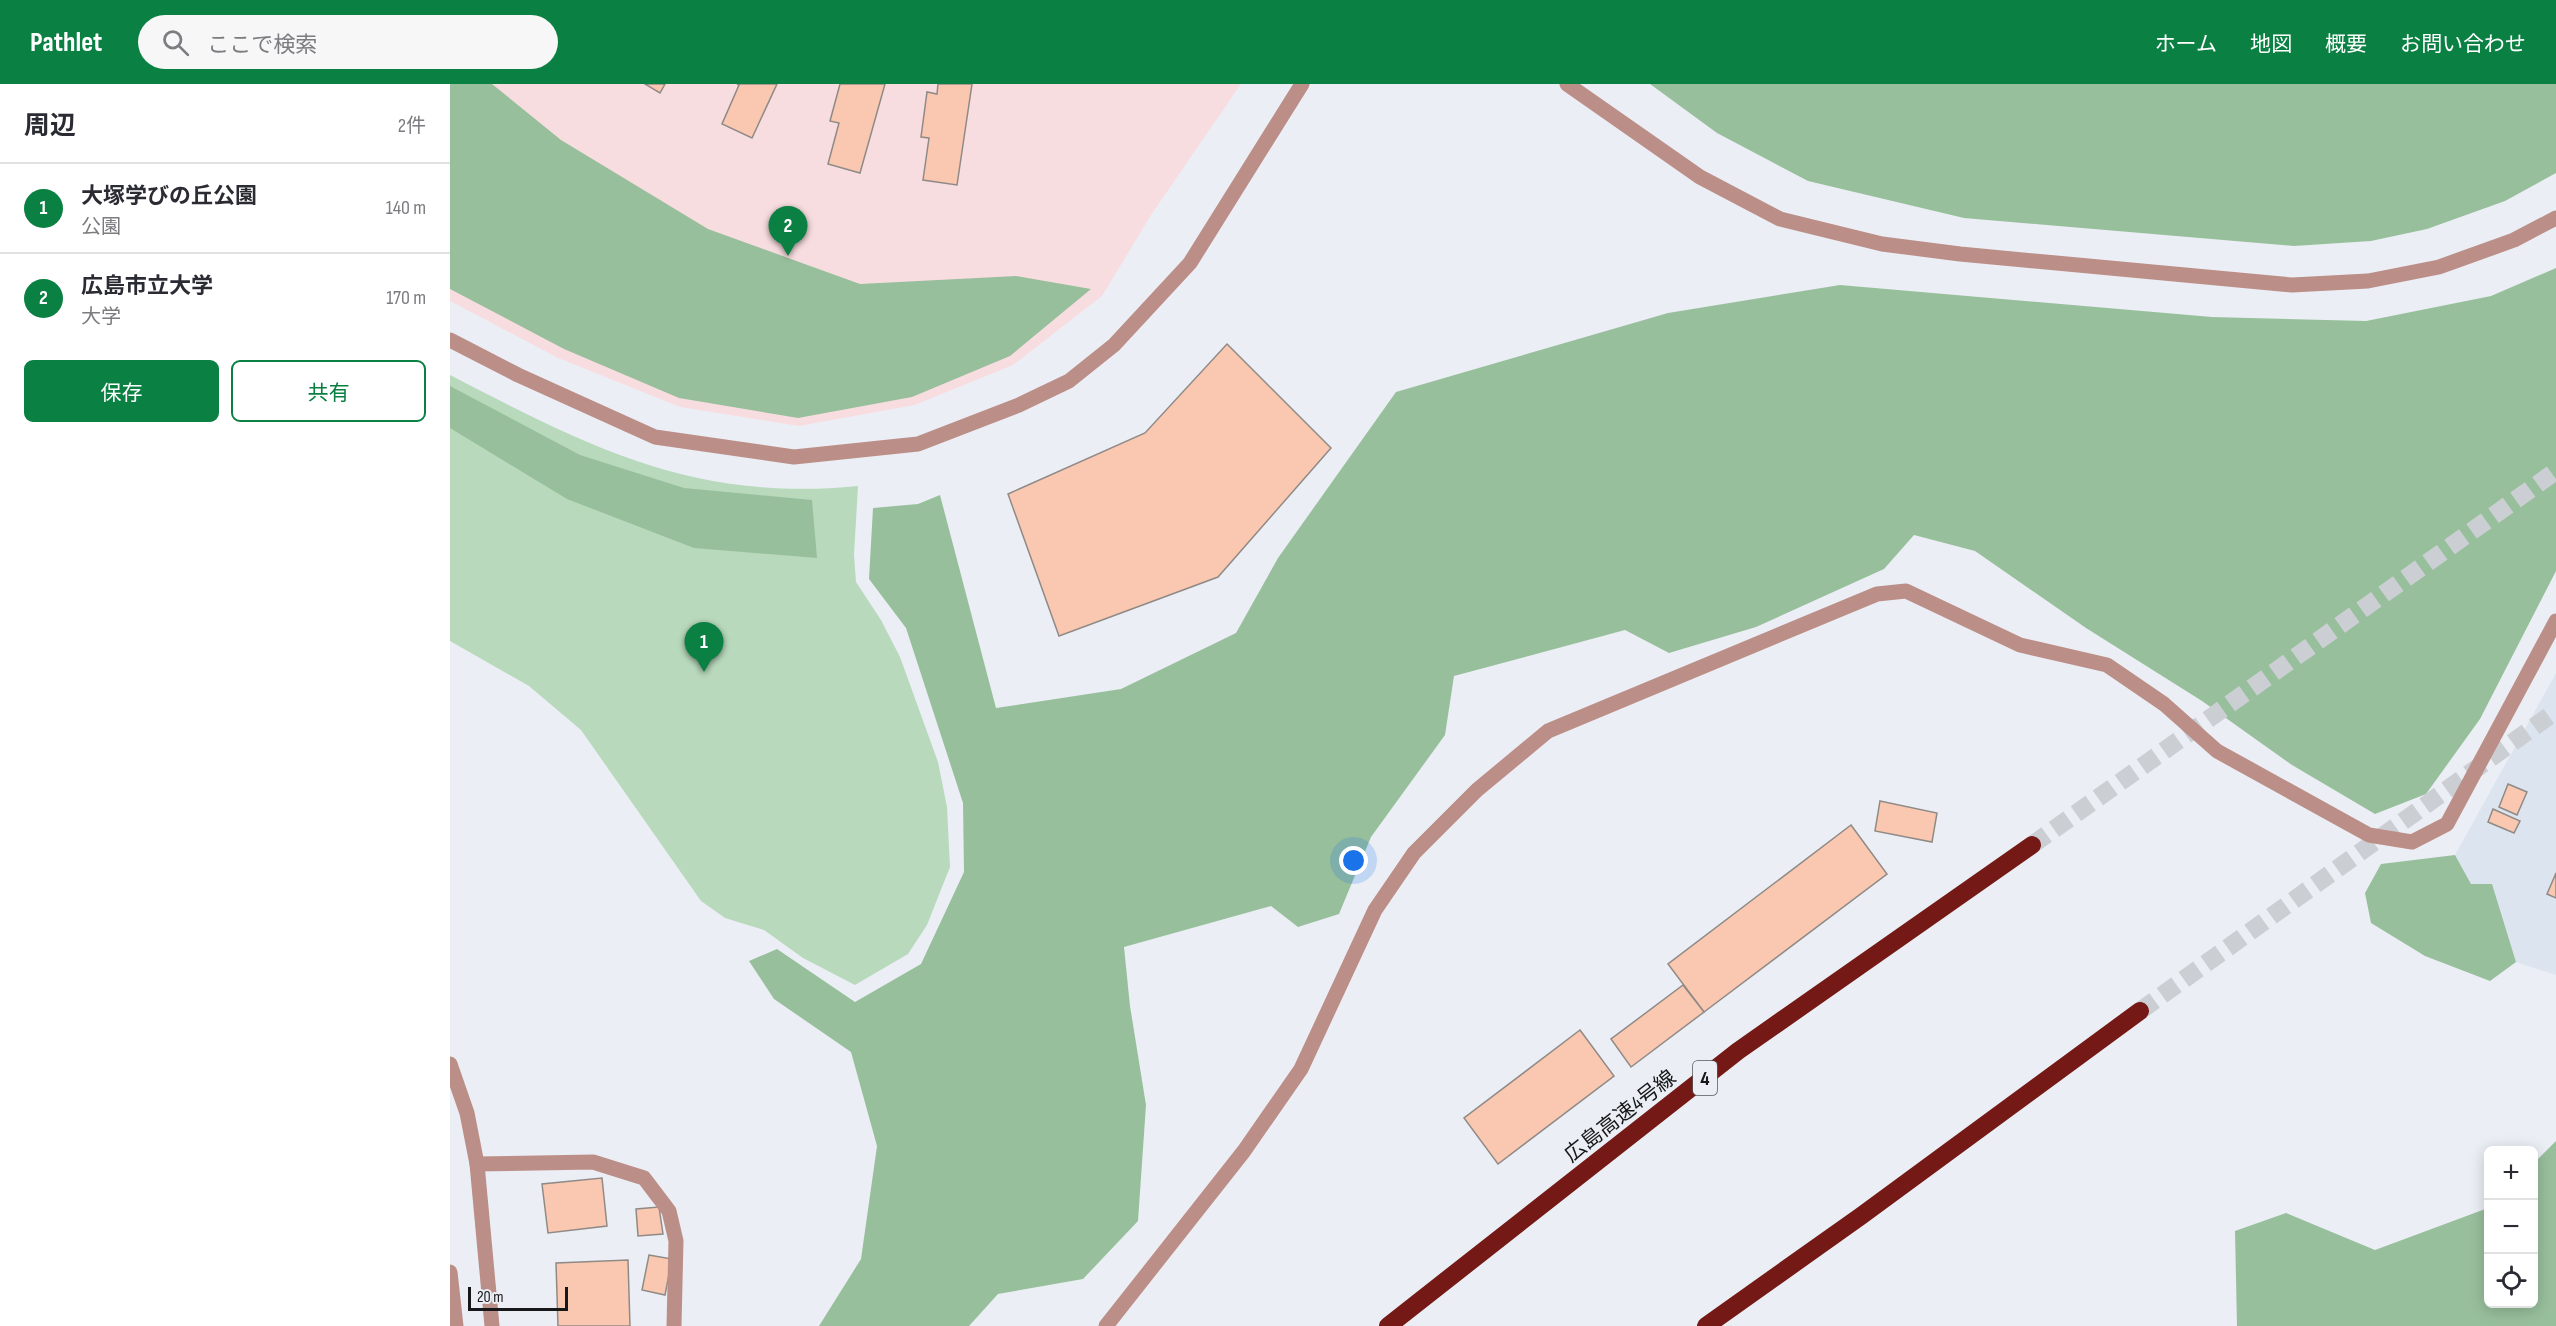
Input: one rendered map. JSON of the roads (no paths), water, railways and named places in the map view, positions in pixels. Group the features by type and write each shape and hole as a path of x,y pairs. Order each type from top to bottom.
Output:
{"highway":[{"name":"広島高速4号線","path":"1388,1326 1738,1052 2032,845"},
{"path":"1706,1326 1871,1209 2140,1011"}],"street":[{"path":"450,340 518,375 655,437 794,457 918,444 1018,405 1069,381 1114,345 1190,263 1302,84"},
{"path":"1567,84 1700,177 1780,219 1882,244 1949,253 2292,285 2368,281 2439,267 2514,240 2556,218"},
{"path":"1106,1326 1244,1151 1301,1069 1375,910 1413,853 1477,790 1548,731 1877,594 1906,591 2020,645 2107,664 2164,704 2217,751 2369,835 2412,842 2446,824 2556,621"},
{"path":"450,1064 467,1113 477,1164 492,1326"},
{"path":"477,1164 593,1162 644,1178 669,1211 676,1241 674,1326"},
{"path":"450,1272 456,1326"}],"tunnel":[{"path":"2032,845 2556,471"},
{"path":"2140,1011 2556,711"}],"place":[{"name":"広島市立大学","path":"788,256"},
{"name":"大塚学びの丘公園","path":"704,672"}]}
